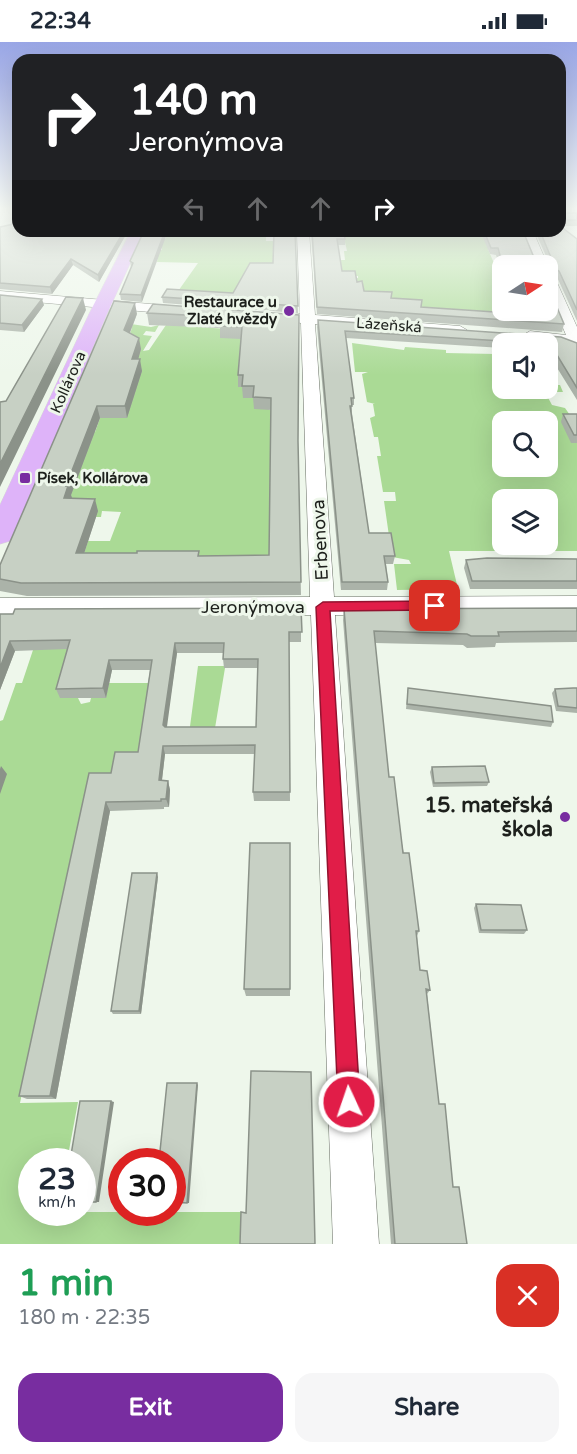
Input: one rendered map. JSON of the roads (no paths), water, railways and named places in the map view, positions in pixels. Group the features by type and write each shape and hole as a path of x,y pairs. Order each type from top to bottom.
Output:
{"main road":[{"name":"Kollárova","path":"0,535 122,263"}],"street":[{"name":"Erbenova","path":"305,263 356,1244"},
{"path":"0,295 198,312"},
{"path":"576,342 558,302 577,302"},
{"name":"Lázeňská","path":"279,317 478,332"},
{"path":"558,340 576,342"},
{"name":"Jeronýmova","path":"0,607 577,605"}],"place":[{"name":"Restaurace u Zlaté hvězdy","path":"289,311"},
{"name":"Písek, Kollárova","path":"25,478"},
{"name":"15. mateřská škola","path":"565,817"}]}
